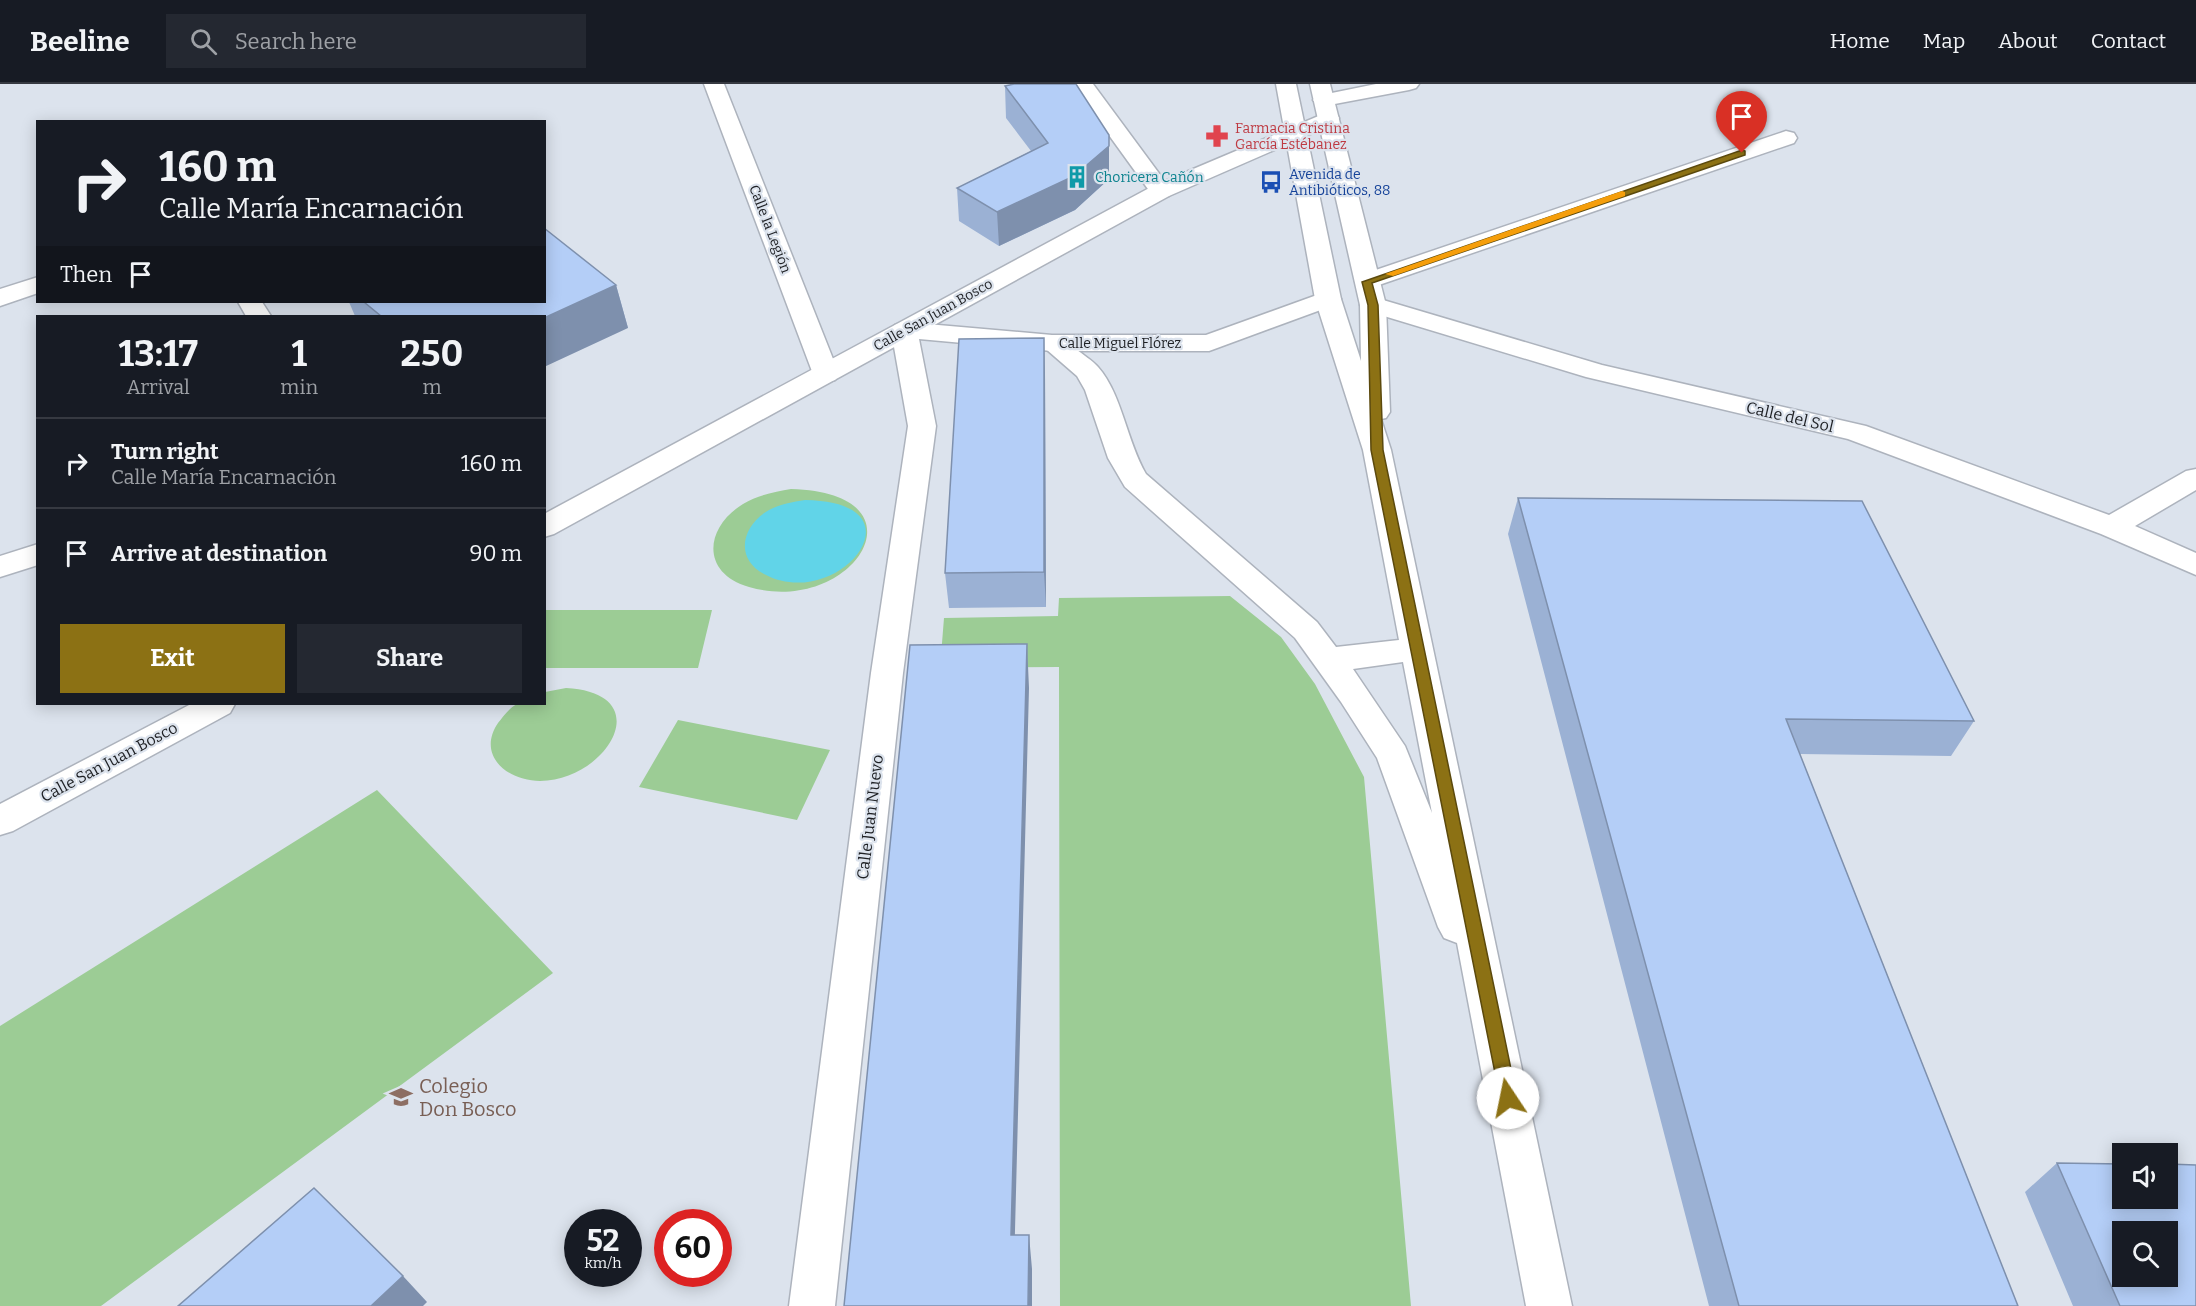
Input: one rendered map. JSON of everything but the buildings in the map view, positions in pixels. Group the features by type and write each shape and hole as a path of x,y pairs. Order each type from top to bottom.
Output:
{"street":[{"name":"Calle la Legión","path":"714,84 826,374"},
{"path":"1082,84 1161,191"},
{"path":"1286,84 1328,299 1377,450 1549,1306"},
{"name":"Calle San Juan Bosco","path":"546,526 1161,191 1296,133 1324,101 1409,84"},
{"path":"1324,101 1370,293 1377,450"},
{"path":"1370,293 1786,138"},
{"path":"0,298 36,285"},
{"name":"Calle del Sol","path":"1370,293 1594,371 1856,432 2111,527 2196,565"},
{"name":"Calle Miguel Flórez","path":"904,330 1052,343 1209,343 1328,299"},
{"name":"Calle Juan Nuevo","path":"812,1306 887,673 922,426 904,330"},
{"path":"1052,343 1088,372 1098,390 1122,458 1136,480 1306,630 1353,693 1393,755 1494,1028"},
{"path":"2111,527 2196,478"},
{"path":"0,567 36,555"},
{"path":"1327,659 1378,656 1416,648"},
{"name":"Calle San Juan Bosco","path":"0,821 217,705"}],"green space":[{"path":"791,489 834,496 859,510 867,530 862,551 845,570 819,585 786,592 749,587 733,580 722,571 713,549 715,537 721,525 743,504 767,494"},
{"path":"1230,596 1281,637 1315,684 1364,777 1411,1306 1060,1306 1059,667 940,668 944,618 1058,616 1059,598"},
{"path":"546,610 712,610 698,668 546,668"},
{"path":"566,688 594,693 611,704 617,719 613,736 603,752 586,767 564,777 540,781 528,780 517,777 499,764 493,756 492,735 498,723 516,705 546,705 546,692"},
{"path":"678,720 830,750 797,820 639,787"},
{"path":"377,790 553,973 101,1306 0,1306 0,1026"}],"water":[{"path":"805,500 842,505 861,518 866,535 858,553 842,569 819,580 792,582 764,574 748,559 745,542 748,533 760,516 769,510"}],"slow traffic":[{"path":"1390,274 1622,194"}],"place":[{"name":"Farmacia Cristina García Estébanez","path":"1217,136"},
{"name":"Choricera Cañón","path":"1077,177"},
{"name":"Avenida de Antibióticos, 88","path":"1271,182"},
{"name":"Colegio Don Bosco","path":"401,1097"}],"route":[{"path":"1508,1098 1377,450 1373,305 1367,282 1742,153"}]}
